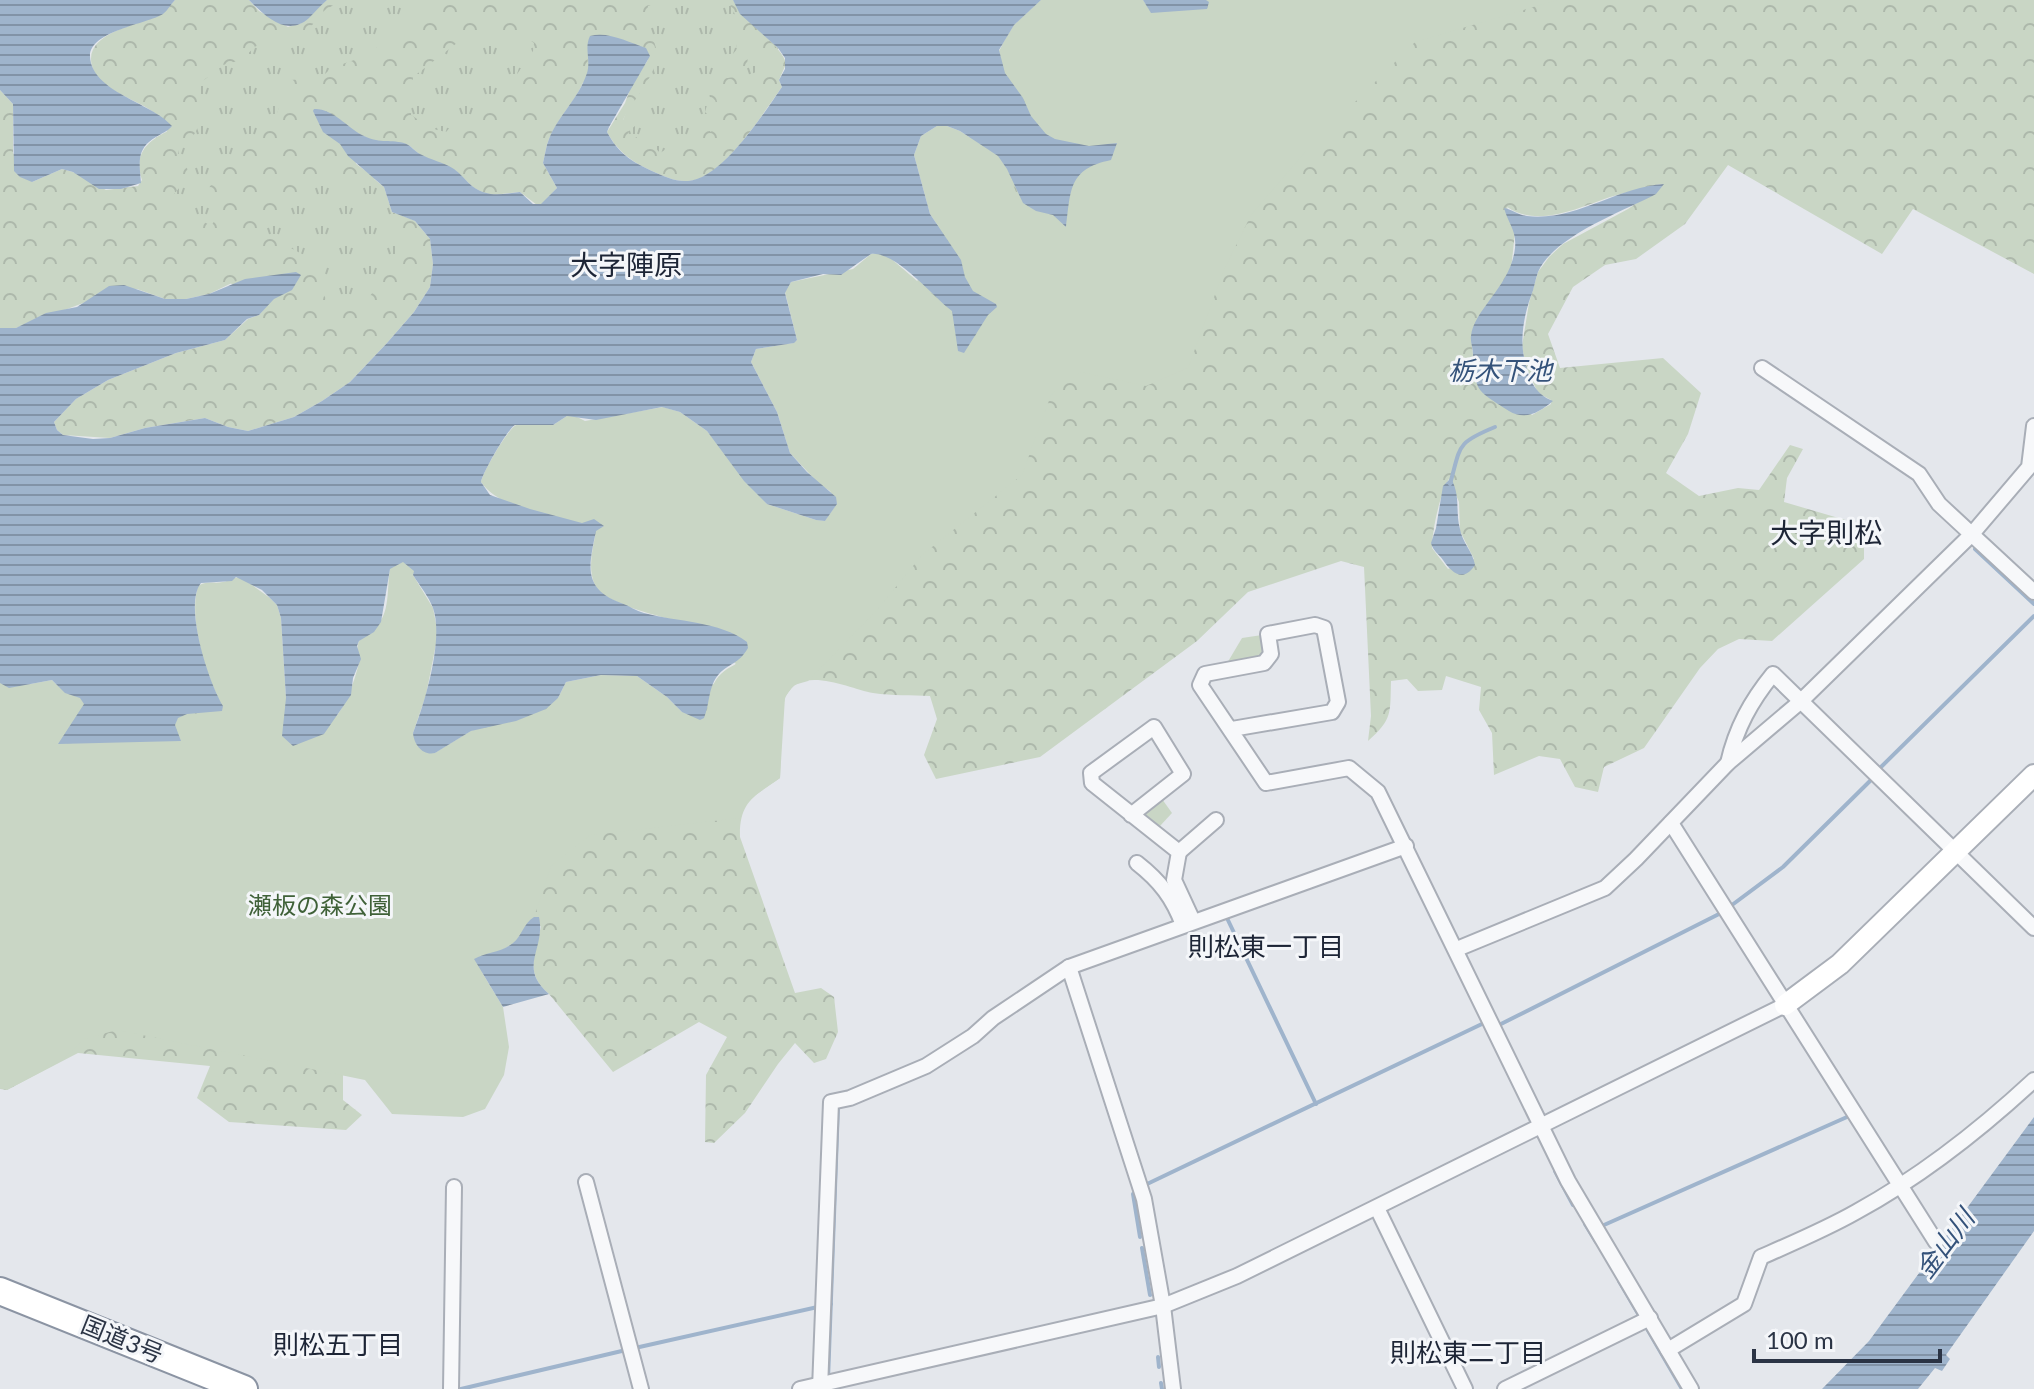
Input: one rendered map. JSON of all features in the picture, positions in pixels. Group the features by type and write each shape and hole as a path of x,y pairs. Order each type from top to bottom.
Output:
{"highway":[{"name":"国道3号","path":"0,1291 244,1389"},
{"name":"国道3号","path":"0,1309 200,1389"}],"street":[{"path":"1762,368 1919,474 1939,504 2034,592"},
{"path":"1457,949 1605,888 1728,763 1800,702 1972,534 2029,467 2034,426"},
{"path":"1232,729 1332,712 1338,702 1324,628 1315,625 1268,634 1271,654 1264,663 1205,674 1200,685 1266,783 1349,768 1378,792 1457,949 1536,1130 1691,1389"},
{"path":"1728,763 1748,707 1773,674 2034,928"},
{"path":"1131,815 1183,774 1154,727 1091,773 1092,783 1131,815 1179,852"},
{"path":"800,1389 820,1387 1163,1306 1237,1276 1536,1130 1785,1005 1840,964 2034,775"},
{"path":"1188,923 1174,880 1179,852 1216,820"},
{"path":"1671,823 1936,1242"},
{"path":"820,1387 831,1102 850,1098 926,1066 1069,967 1406,846"},
{"path":"1137,863 1159,880 1188,923"},
{"path":"1069,967 1144,1199 1163,1306 1173,1389"},
{"path":"1668,1350 1744,1304 1761,1257 1854,1214 1900,1187 1988,1123 2034,1080"},
{"path":"586,1182 641,1389"},
{"path":"451,1389 454,1187"},
{"path":"1377,1208 1465,1389"},
{"path":"1505,1389 1650,1318"}],"green space":[{"path":"175,0 249,0 259,11 288,27 300,24 327,0 340,0 307,29 266,47 256,46 241,60 223,65 199,84 200,121 193,136 179,150 177,160 186,164 189,176 166,204 165,215 196,217 211,226 217,217 210,207 208,189 237,151 256,145 257,133 274,122 279,107 291,100 290,80 321,78 331,68 357,59 411,27 434,4 450,0 457,9 473,0 664,0 648,6 647,16 640,25 651,37 656,48 656,60 646,84 623,120 632,119 636,125 628,132 633,139 645,133 652,138 652,144 660,153 668,148 674,151 684,149 683,141 690,138 690,131 702,125 711,132 714,123 720,121 718,117 710,117 705,112 707,105 716,103 710,99 709,91 717,89 721,79 734,77 739,72 746,71 749,75 756,72 760,55 748,56 747,66 737,68 728,60 737,49 736,39 742,39 741,27 728,0 733,0 778,50 786,64 779,80 782,87 728,158 701,178 683,181 661,175 632,160 607,132 648,60 646,48 619,39 587,48 586,75 549,139 543,163 557,188 542,204 537,205 520,192 484,193 456,171 420,155 410,146 376,142 352,130 326,111 314,109 323,132 340,144 356,164 377,179 363,179 358,175 342,177 332,164 323,168 324,177 308,183 304,189 279,204 277,211 267,213 270,225 255,231 254,238 290,236 285,242 289,247 324,266 324,274 320,277 323,293 332,312 338,312 351,309 368,298 376,287 380,268 395,259 399,236 395,213 415,221 430,239 433,264 430,287 414,312 350,382 294,417 248,431 205,418 145,428 110,438 63,435 54,422 76,399 108,380 176,353 225,340 248,319 259,315 269,303 296,285 271,274 236,281 209,294 186,299 165,299 137,289 86,302 16,328 0,328 0,90 13,104 13,153 32,182 62,169 106,190 138,186 142,180 139,163 144,149 170,130 154,112 107,86 93,69 91,57 101,39 160,15","holes":["488,35 502,41 523,35 534,43 533,51 502,96 478,118 457,120 446,132 433,129 411,115 413,77 457,43 467,43 474,36"]},
{"path":"327,0 733,0 740,14 778,48 711,171 613,144 648,60 638,45 497,141 376,142 352,130 356,164 384,187 392,212 415,221 382,309 315,335 142,229 187,52 300,24"},
{"path":"1041,0 1143,0 1148,10 1207,9 1206,0 2034,0 2034,274 1913,209 1882,254 1728,165 1685,224 1636,259 1605,265 1573,287 1548,334 1560,368 1663,358 1701,393 1688,434 1666,473 1699,496 1738,488 1759,490 1790,445 1803,449 1787,478 1784,502 1859,524 1864,543 1864,559 1772,641 1739,639 1718,649 1700,668 1644,748 1604,767 1598,792 1575,787 1560,759 1539,756 1494,775 1492,733 1479,710 1481,687 1446,676 1442,690 1418,691 1407,679 1391,681 1386,721 1368,741 1371,716 1364,567 1341,561 1248,592 1197,641 1040,757 936,779 924,755 937,719 930,696 873,693 814,680 803,681 793,687 786,696 783,712 780,778 756,795 745,808 740,837 795,993 821,988 834,997 838,1032 826,1059 814,1063 795,1043 745,1113 714,1143 705,1142 706,1075 727,1037 699,1022 613,1072 536,978 533,963 541,926 343,1049 343,1100 362,1115 346,1130 229,1122 197,1098 210,1066 78,1053 7,1090 0,1089 0,683 286,698 435,753 471,731 558,698 682,712 736,664 582,523 497,498 825,521 837,504 1003,43 1014,25","holes":["1663,185 1628,209 1563,244 1538,272 1522,346 1526,367 1538,393 1551,400 1551,404 1532,415 1473,355 1471,336 1511,270 1515,232 1507,207 1519,213 1545,216 1572,211","1449,479 1459,502 1460,531 1474,559 1448,569 1432,548 1437,512"]},
{"name":"瀬板の森公園","path":"1041,0 1143,0 1152,13 1207,9 1209,2 1206,0 1557,0 1415,42 1306,151 1251,215 1224,270 1188,368 1146,386 1080,372 1051,395 1022,475 922,555 877,610 808,681 794,685 785,697 780,778 747,801 740,818 590,835 551,866 534,917 513,943 478,956 483,974 503,1007 509,1047 504,1075 485,1109 463,1117 392,1114 365,1080 117,1030 84,1039 61,1061 7,1090 0,1088 0,683 9,688 52,680 65,693 80,698 84,704 59,744 180,735 175,725 178,718 223,706 200,648 195,614 198,586 241,577 277,605 281,618 286,698 281,724 293,746 319,733 338,715 359,663 359,642 383,618 390,568 403,561 415,571 413,575 433,608 438,634 426,695 413,733 418,747 435,753 471,731 546,709 558,698 566,682 601,675 637,676 682,712 700,720 706,715 717,679 736,664 743,639 639,610 604,594 595,585 591,572 596,531 503,500 481,482 486,470 501,443 516,425 553,425 573,415 585,421 663,407 680,412 707,431 767,504 825,521 837,504 830,491 820,485 790,453 777,412 751,362 756,349 797,340 785,292 791,282 853,269 871,254 880,253 888,256 952,311 958,351 964,353 996,304 973,291 965,277 961,260 930,214 914,155 921,136 937,126 960,131 998,156 1007,168 1016,192 1029,208 1053,215 1062,226 1067,225 1068,201 1075,182 1089,168 1111,160 1117,143 1089,146 1055,140 1031,116 1023,98 1005,73 999,51 1014,25"},
{"path":"1262,635 1265,653 1261,658 1226,665 1242,638"},
{"path":"1162,799 1172,813 1160,826 1143,813"}],"water":[{"path":"0,0 175,0 163,14 99,40 92,47 90,56 100,79 172,126 149,142 142,152 141,183 121,189 99,189 73,172 62,169 32,182 14,171 13,104 0,90"},
{"path":"249,0 327,0 309,18 293,26 277,22"},
{"path":"733,0 1041,0 1014,25 999,50 1005,73 1023,98 1031,116 1046,134 1089,146 1117,143 1111,160 1087,169 1074,183 1066,227 1053,215 1036,211 1023,203 998,156 960,131 937,126 921,136 914,155 930,214 961,260 965,277 973,291 997,307 988,315 964,353 958,351 952,311 902,267 881,255 871,254 841,275 823,274 791,282 785,293 797,340 756,349 751,362 777,412 790,453 836,497 837,504 825,521 767,504 744,481 707,431 680,412 662,407 596,420 567,416 553,425 515,425 507,435 481,482 490,495 582,523 594,519 604,526 596,531 591,574 594,583 608,597 641,612 724,630 747,642 748,648 744,654 715,679 704,718 700,720 682,712 637,676 601,675 566,682 558,698 546,709 516,721 471,731 435,753 423,751 413,733 432,671 436,621 431,604 413,575 414,571 403,562 390,569 381,622 374,632 359,641 357,646 361,659 353,678 351,695 324,734 293,746 282,736 286,698 281,618 277,605 262,590 236,577 232,581 201,583 196,594 196,626 200,644 223,706 222,711 187,714 178,718 175,725 181,741 58,744 84,704 80,698 65,693 52,680 9,688 0,683 0,328 16,328 46,313 77,307 109,286 124,285 165,299 186,299 209,294 245,279 296,272 301,275 292,290 274,299 259,315 247,319 225,340 176,353 108,380 76,399 54,422 63,435 93,439 205,418 248,431 294,417 350,382 387,343 414,312 430,287 433,264 430,239 415,221 392,212 384,187 348,156 340,144 323,132 314,109 333,115 368,138 406,144 420,154 454,169 472,186 484,192 520,192 533,204 541,204 557,188 543,163 553,131 587,73 590,36 611,36 646,48 650,56 607,132 621,151 638,164 670,178 688,181 701,177 728,157 782,87 779,80 785,69 785,58 740,14"},
{"path":"1143,0 1209,2 1207,9 1151,13"},
{"name":"栃木下池","path":"1664,184 1656,194 1573,236 1546,259 1538,272 1525,319 1523,350 1533,384 1541,394 1553,401 1538,412 1521,415 1509,411 1484,394 1475,377 1471,336 1479,316 1512,262 1515,237 1504,208 1527,216 1562,214 1629,191"},
{"path":"1451,478 1456,491 1461,534 1475,565 1462,575 1450,569 1431,543 1443,486"},
{"path":"534,917 539,917 540,928 535,975 549,994 503,1007 474,959 508,946"},
{"name":"金山川","path":"2034,1117 2034,1231 1946,1355 1950,1359 1942,1371 1935,1368 1918,1389 1822,1389 1869,1341"}],"waterway":[{"path":"1450,484 1462,447 1473,437 1495,427"},
{"path":"1975,549 2034,604"},
{"path":"1881,767 2034,616"},
{"path":"1732,905 1783,867 1871,780"},
{"path":"1501,1024 1719,914"},
{"path":"1226,916 1316,1104"},
{"path":"1145,1185 1484,1023"},
{"path":"828,1380 838,1106"},
{"path":"1604,1225 1847,1117"},
{"path":"1555,1171 1573,1205"},
{"path":"1133,1194 1140,1237"},
{"path":"1585,1224 1596,1242"},
{"path":"1142,1248 1150,1295"},
{"path":"1619,1281 1640,1317"},
{"path":"635,1348 831,1304"},
{"path":"1646,1327 1682,1389"},
{"path":"461,1389 626,1350"},
{"path":"1158,1357 1159,1367"},
{"path":"1161,1383 1162,1389"}],"district":[{"name":"大字陣原","path":"626,265"},
{"name":"大字則松","path":"1826,533"},
{"name":"則松東一丁目","path":"1266,947"},
{"name":"則松五丁目","path":"338,1345"},
{"name":"則松東二丁目","path":"1468,1353"}]}
